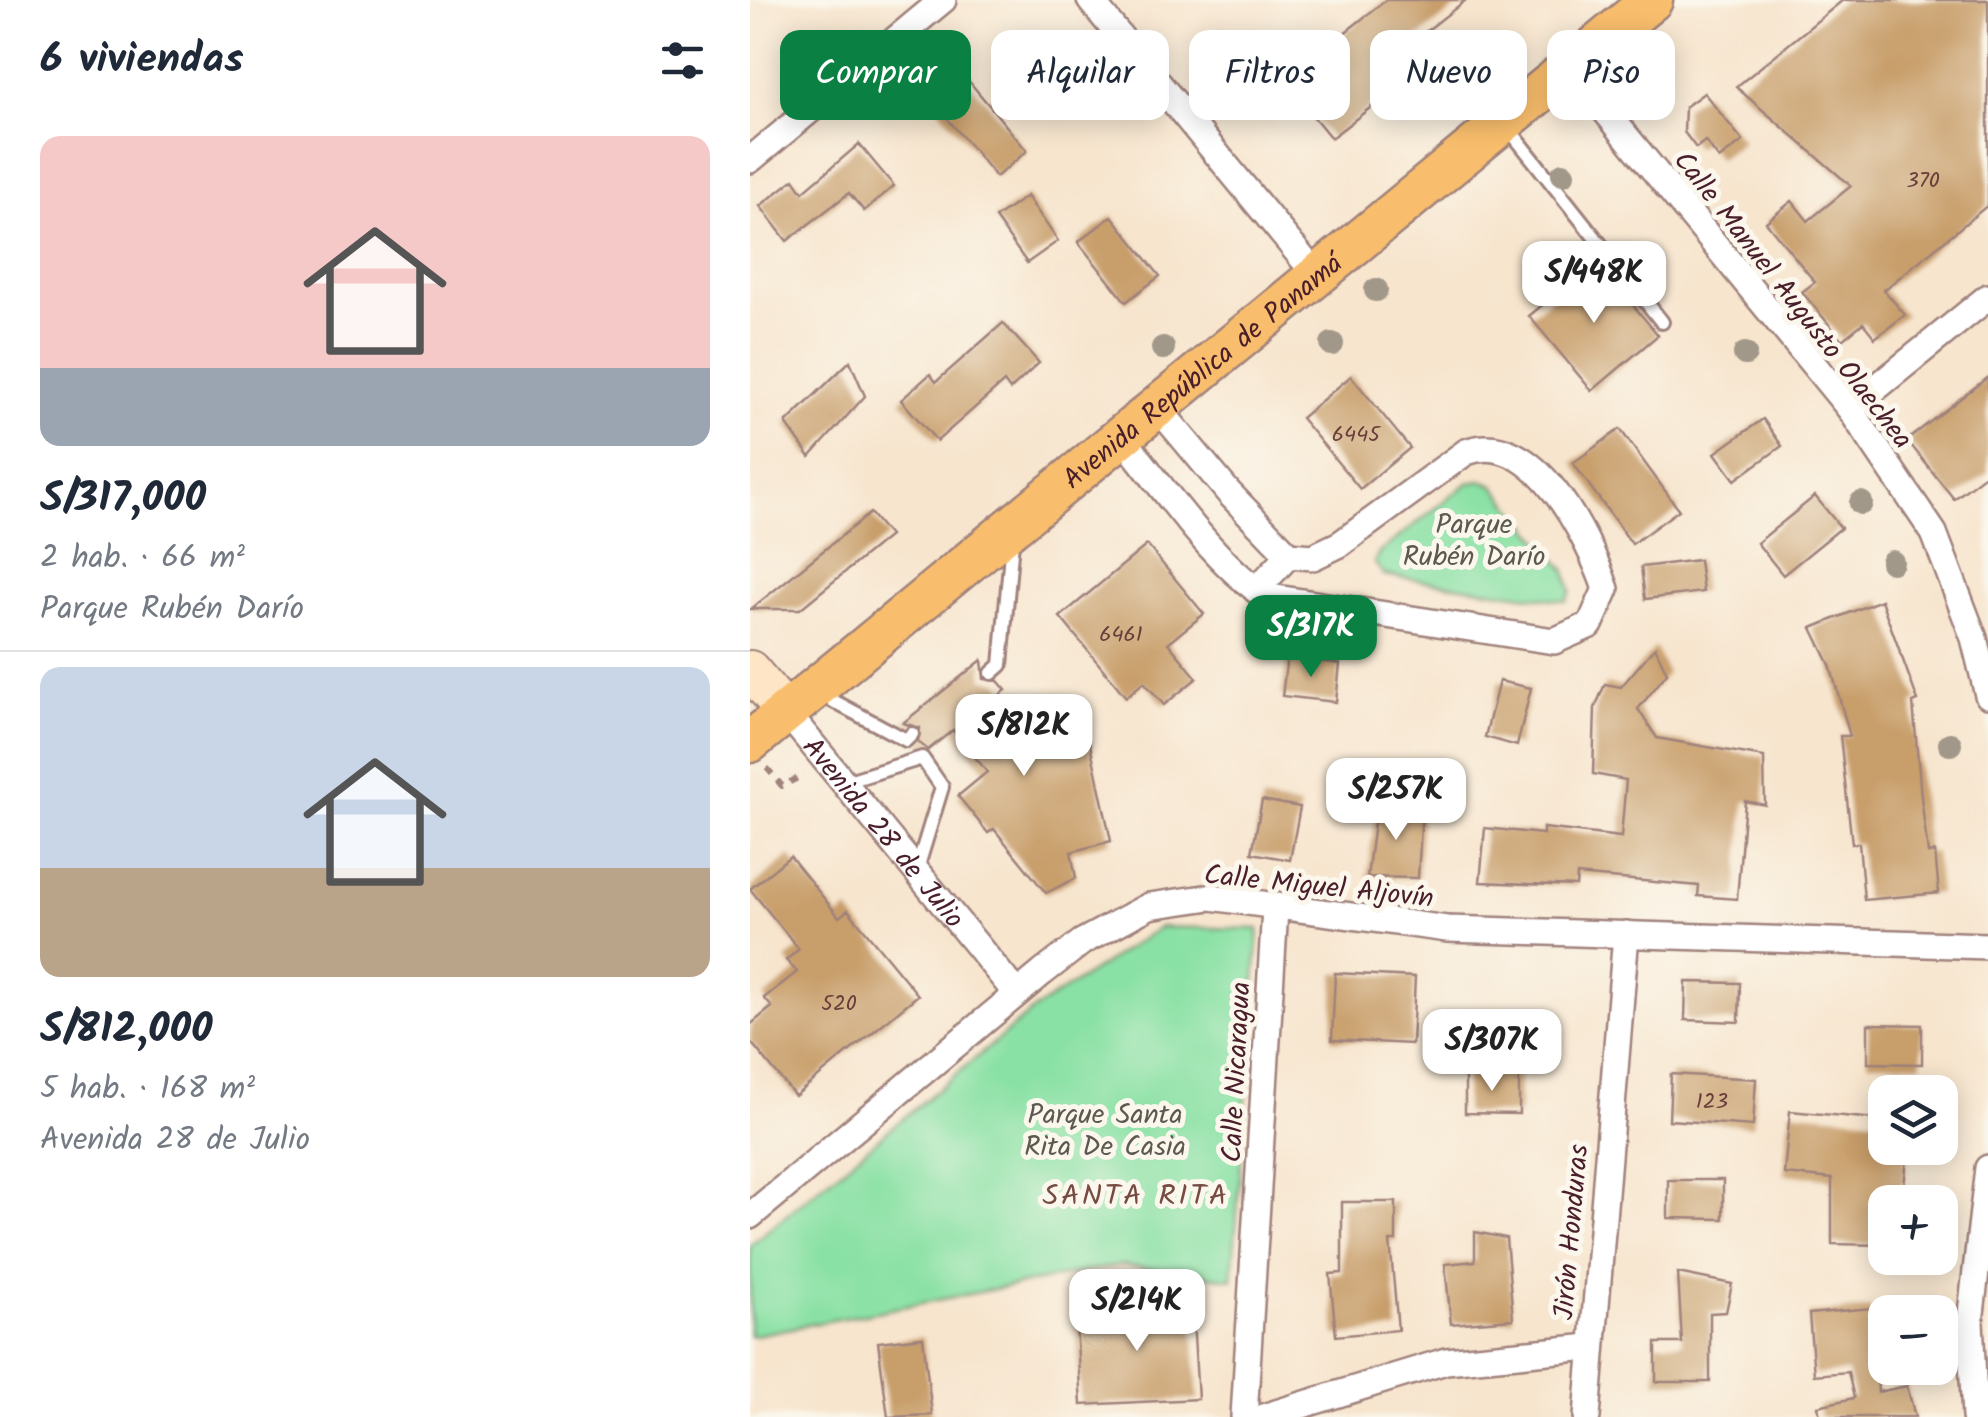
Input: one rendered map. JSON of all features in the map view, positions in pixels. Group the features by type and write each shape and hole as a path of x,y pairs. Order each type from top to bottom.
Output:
{"main road":[{"name":"Avenida República de Panamá","path":"1616,30 1652,0"},
{"name":"Avenida República de Panamá","path":"755,751 800,701 1547,87"},
{"name":"Avenida 28 de Julio","path":"750,670 800,701"}],"street":[{"path":"750,160 943,0"},
{"path":"1090,0 1317,276"},
{"name":"Calle Manuel Augusto Olaechea","path":"1613,120 1850,409 1934,533 1981,636 1988,694"},
{"path":"1850,409 1988,297"},
{"path":"1122,436 1206,539 1256,590 1270,596 1554,641 1590,625 1606,589 1592,549 1570,512 1534,469 1501,447 1483,445 1466,452 1340,544 1313,557 1289,555 1228,493 1158,408"},
{"path":"1256,590 1289,555"},
{"name":"Avenida 28 de Julio","path":"800,701 824,759 1016,993"},
{"name":"Calle Miguel Aljovín","path":"750,1216 1016,993 1082,942 1149,906 1212,898 1275,910 1446,929 1988,946"},
{"name":"Calle Nicaragua","path":"1244,1417 1275,910"},
{"name":"Jirón Honduras","path":"1587,1417 1626,934"},
{"path":"1974,1417 1970,1322 1988,1168"},
{"path":"1263,1417 1446,1361 1590,1347"}],"lane":[{"path":"1504,122 1662,322"},
{"path":"992,674 1001,666 1012,528"},
{"path":"800,701 909,737 942,787 916,871"},
{"path":"842,783 922,758"}],"path":[{"path":"755,751 782,786 796,781 824,759"}],"green space":[{"name":"Parque Rubén Darío","path":"1482,481 1494,485 1566,571 1571,591 1566,601 1384,575 1374,562 1380,552 1468,483"},
{"name":"Parque Santa Rita De Casia","path":"1160,927 1259,929 1232,1279 1121,1265 750,1336 750,1245 1035,1009"}],"building":[{"path":"1386,0 1466,0 1428,30 1370,30 1370,108 1331,138 1316,120 1350,120 1348,30"},
{"path":"1843,0 1988,0 1988,205 1884,290 1905,315 1875,338 1863,323 1842,340 1802,292 1815,282 1766,222 1792,201 1808,221 1851,186 1736,87"},
{"path":"971,84 991,108 991,120 1001,120 1027,151 996,177 949,120 971,120"},
{"path":"1704,93 1743,141 1719,159 1705,141 1696,148 1684,132 1685,107"},
{"path":"859,144 894,186 864,211 849,193 787,241 760,206 794,179 803,192"},
{"path":"1027,196 1058,241 1027,263 995,218"},
{"path":"1112,216 1160,276 1126,302 1078,242"},
{"path":"1596,261 1658,335 1592,391 1529,316"},
{"path":"1003,323 1039,363 1010,390 1004,382 937,441 901,400 930,374 936,382"},
{"path":"850,361 865,396 810,457 786,423"},
{"path":"1351,376 1410,448 1360,489 1301,418"},
{"path":"1988,377 1988,473 1954,499 1907,440"},
{"path":"1763,419 1782,446 1735,480 1715,453"},
{"path":"1620,429 1679,510 1632,544 1573,463"},
{"path":"1815,496 1841,528 1783,575 1757,543"},
{"path":"870,513 889,536 800,609 751,609"},
{"path":"1147,545 1204,614 1168,643 1197,678 1164,705 1144,682 1126,697 1060,617"},
{"path":"1699,560 1703,592 1645,599 1641,567"},
{"path":"1881,600 1918,701 1913,703 1921,797 1928,853 1935,852 1939,893 1864,900 1859,843 1852,844 1840,736 1850,736 1830,665 1812,628"},
{"path":"1655,647 1667,673 1638,709 1657,738 1764,757 1765,805 1745,801 1737,899 1698,896 1699,886 1577,875 1576,886 1480,882 1485,828 1543,834 1543,828 1621,837 1626,780 1593,774 1595,708 1605,684 1621,687"},
{"path":"1287,657 1340,664 1336,702 1282,696"},
{"path":"982,660 984,679 998,681 1006,690 981,710 1014,750 1073,702 1090,744 1111,841 1071,852 1076,878 1046,893 994,829 988,833 958,796 987,772 953,730 928,750 918,742 920,728 903,723"},
{"path":"1499,681 1531,688 1517,746 1485,737"},
{"path":"1262,800 1300,807 1290,860 1252,853"},
{"path":"1376,807 1422,808 1418,878 1367,877"},
{"path":"790,856 839,917 848,910 918,995 795,1096 750,1041 750,1025 772,1007 764,998 797,972 786,960 799,949 750,889"},
{"path":"1335,973 1415,977 1412,1044 1332,1040"},
{"path":"1686,982 1740,983 1739,1022 1685,1020"},
{"path":"1868,1024 1922,1025 1922,1064 1868,1063"},
{"path":"1671,1074 1756,1079 1753,1126 1669,1120"},
{"path":"1465,1075 1519,1075 1519,1114 1465,1113"},
{"path":"1790,1111 1868,1118 1868,1165 1906,1165 1904,1185 1868,1185 1868,1245 1832,1244 1832,1179 1784,1174"},
{"path":"1668,1180 1723,1180 1723,1219 1668,1218"},
{"path":"1342,1202 1396,1202 1396,1241 1390,1241 1398,1330 1336,1336 1330,1274 1342,1273"},
{"path":"1475,1232 1506,1238 1513,1319 1451,1324 1445,1264 1475,1261"},
{"path":"1678,1273 1732,1284 1726,1312 1710,1313 1710,1382 1656,1382 1656,1343 1682,1343"},
{"path":"1192,1304 1198,1399 1081,1405 1075,1310"},
{"path":"1868,1308 1868,1385 1877,1385 1878,1392 1907,1386 1915,1417 1820,1417 1818,1406 1854,1398 1848,1372 1814,1375 1809,1314"},
{"path":"923,1337 932,1415 888,1417 878,1342"}],"district":[{"name":"SANTA RITA","path":"1136,1195"}]}
